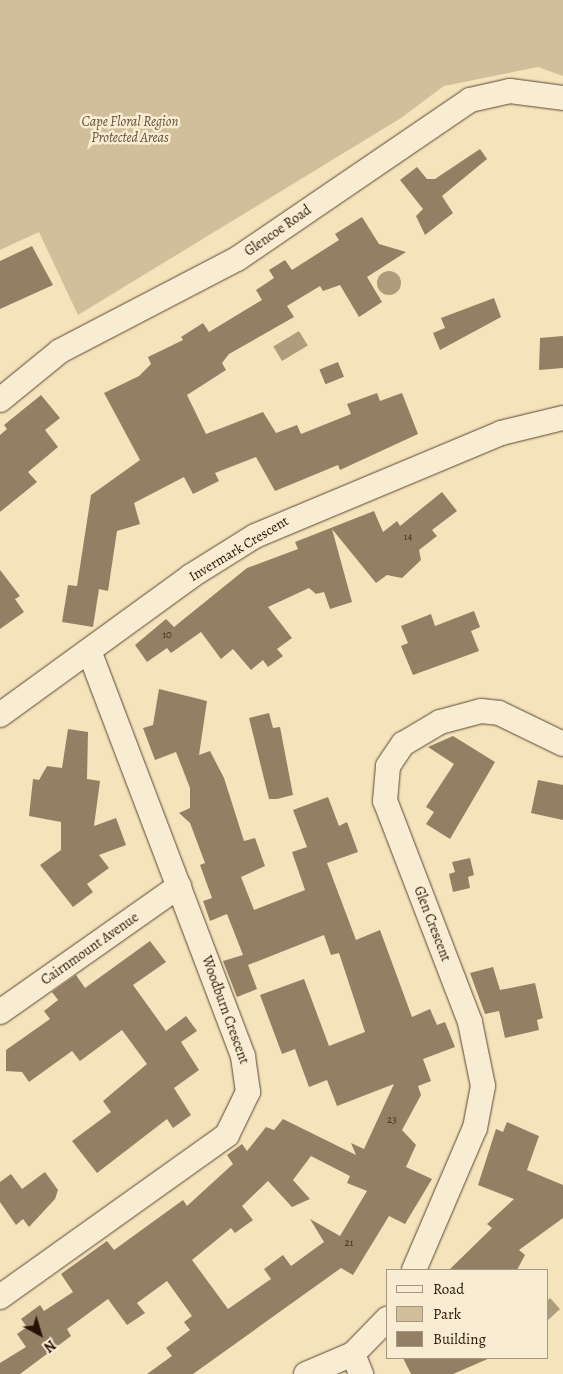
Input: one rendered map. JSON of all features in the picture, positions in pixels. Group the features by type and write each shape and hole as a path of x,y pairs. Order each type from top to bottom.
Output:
{"street":[{"name":"Glencoe Road","path":"0,400 60,351 237,259 470,100 510,91 563,98"},
{"name":"Invermark Crescent","path":"0,714 206,566 293,516 501,433 563,418"},
{"name":"Woodburn Crescent","path":"0,1297 215,1144 241,1114 248,1092 245,1065 89,651"},
{"name":"Glen Crescent","path":"414,1269 475,1128 483,1086 470,1022 385,801 388,766 403,744 440,722 481,711 499,713 563,744"},
{"name":"Cairnmount Avenue","path":"0,1012 179,886"},
{"path":"306,1374 357,1364 386,1320"}],"green space":[{"name":"Cape Floral Region Protected Areas","path":"0,0 563,0 563,76 538,67 444,86 401,118 78,315 39,232 0,250"}],"shaded area":[{"path":"389,271 397,275 401,283 397,291 389,295 381,291 377,283 381,275"},
{"path":"299,331 308,346 282,361 273,346"},
{"path":"550,1298 560,1309 548,1320 548,1300"}],"building":[{"path":"480,149 487,159 442,196 453,213 425,235 416,216 423,209 400,180 417,167 427,179 435,179"},
{"path":"362,217 379,244 406,252 367,277 382,302 359,317 340,285 323,291 320,286 287,306 294,317 229,354 222,363 226,370 187,395 206,434 263,412 276,433 297,425 301,434 351,414 347,404 377,393 380,401 402,393 418,434 340,470 338,465 275,491 256,457 215,473 219,481 193,494 184,477 134,503 140,524 117,531 108,591 99,589 93,627 62,622 68,585 77,586 91,495 140,460 104,393 139,376 151,364 148,357 183,340 181,337 203,323 209,332 262,300 256,290 274,278 269,270 285,260 292,270 339,240 335,234"},
{"path":"32,246 53,285 0,309 0,261"},
{"path":"494,298 501,317 440,350 433,333 445,328 441,318"},
{"path":"563,336 563,368 539,370 540,338"},
{"path":"338,362 344,377 325,384 319,369"},
{"path":"41,395 60,418 45,430 58,447 28,472 37,482 0,512 0,435 7,429 4,425"},
{"path":"442,492 457,511 432,530 437,536 419,550 421,560 402,578 387,575 376,583 332,529 352,602 330,609 324,592 316,594 309,588 268,607 292,638 277,649 283,656 268,667 263,660 251,670 233,649 221,659 201,632 171,653 167,648 147,662 135,645 166,619 174,627 247,568 298,549 295,542 374,511 383,532 397,521 400,526"},
{"path":"0,570 20,596 15,599 24,612 0,629"},
{"path":"474,611 480,627 471,631 479,651 413,675 401,646 408,643 401,626 431,614 435,626"},
{"path":"159,689 207,701 199,755 210,751 224,778 244,841 255,838 265,866 241,877 254,910 305,890 292,852 307,847 293,810 328,797 339,826 347,822 358,852 327,863 356,940 380,930 412,1017 430,1009 437,1025 445,1022 455,1047 423,1059 431,1081 418,1086 421,1095 402,1130 416,1145 406,1167 432,1179 405,1224 389,1216 353,1275 341,1268 193,1374 147,1374 172,1356 166,1348 190,1330 184,1322 192,1316 167,1281 137,1303 145,1313 127,1325 108,1299 67,1329 71,1336 20,1374 0,1374 0,1363 26,1347 17,1334 27,1327 21,1319 40,1305 44,1311 73,1292 61,1274 107,1241 114,1250 183,1200 187,1206 233,1164 227,1155 242,1144 247,1151 266,1127 274,1130 283,1119 356,1155 351,1143 364,1149 394,1084 337,1106 327,1080 309,1087 295,1049 282,1054 260,995 304,979 329,1046 365,1032 339,953 331,955 324,935 248,965 257,989 237,997 223,961 243,955 227,914 210,921 203,901 212,898 200,865 205,863 190,823 179,813 190,808 190,788 176,752 155,760 143,728 153,725","holes":["311,1156 350,1176 347,1183 367,1191 340,1236 310,1219 324,1242 291,1266 283,1255 264,1269 271,1279 228,1309 192,1260 231,1228 235,1233 253,1220 242,1206 268,1181 292,1207 310,1199 293,1180"]},
{"path":"269,713 273,728 280,727 293,795 277,799 269,799 249,718"},
{"path":"68,729 88,732 87,779 100,781 94,826 116,818 126,845 99,855 109,868 87,884 93,892 73,907 40,865 61,850 61,822 29,816 33,779 39,780 47,766 62,768"},
{"path":"453,736 495,762 450,839 426,824 434,812 426,807 454,764 428,747"},
{"path":"538,780 563,785 563,820 531,813"},
{"path":"470,858 474,875 468,877 470,888 453,892 449,874 455,872 452,862"},
{"path":"150,941 166,962 133,985 166,1031 186,1016 197,1031 181,1042 199,1070 174,1088 191,1115 173,1128 167,1119 97,1173 72,1141 111,1112 103,1101 147,1064 122,1030 80,1061 72,1051 29,1082 22,1072 6,1071 6,1050 50,1019 44,1011 58,1000 52,992 76,975 85,988"},
{"path":"493,967 500,990 535,983 543,1018 537,1020 539,1030 505,1038 499,1011 485,1014 470,973"},
{"path":"507,1122 539,1136 527,1170 563,1185 563,1218 519,1250 525,1255 518,1269 450,1269 492,1228 487,1224 514,1199 478,1185 496,1129 503,1132"},
{"path":"45,1172 58,1190 55,1199 29,1227 23,1219 16,1225 0,1202 0,1182 11,1174 22,1189"},
{"path":"404,1359 488,1359 453,1374 411,1374"}]}
